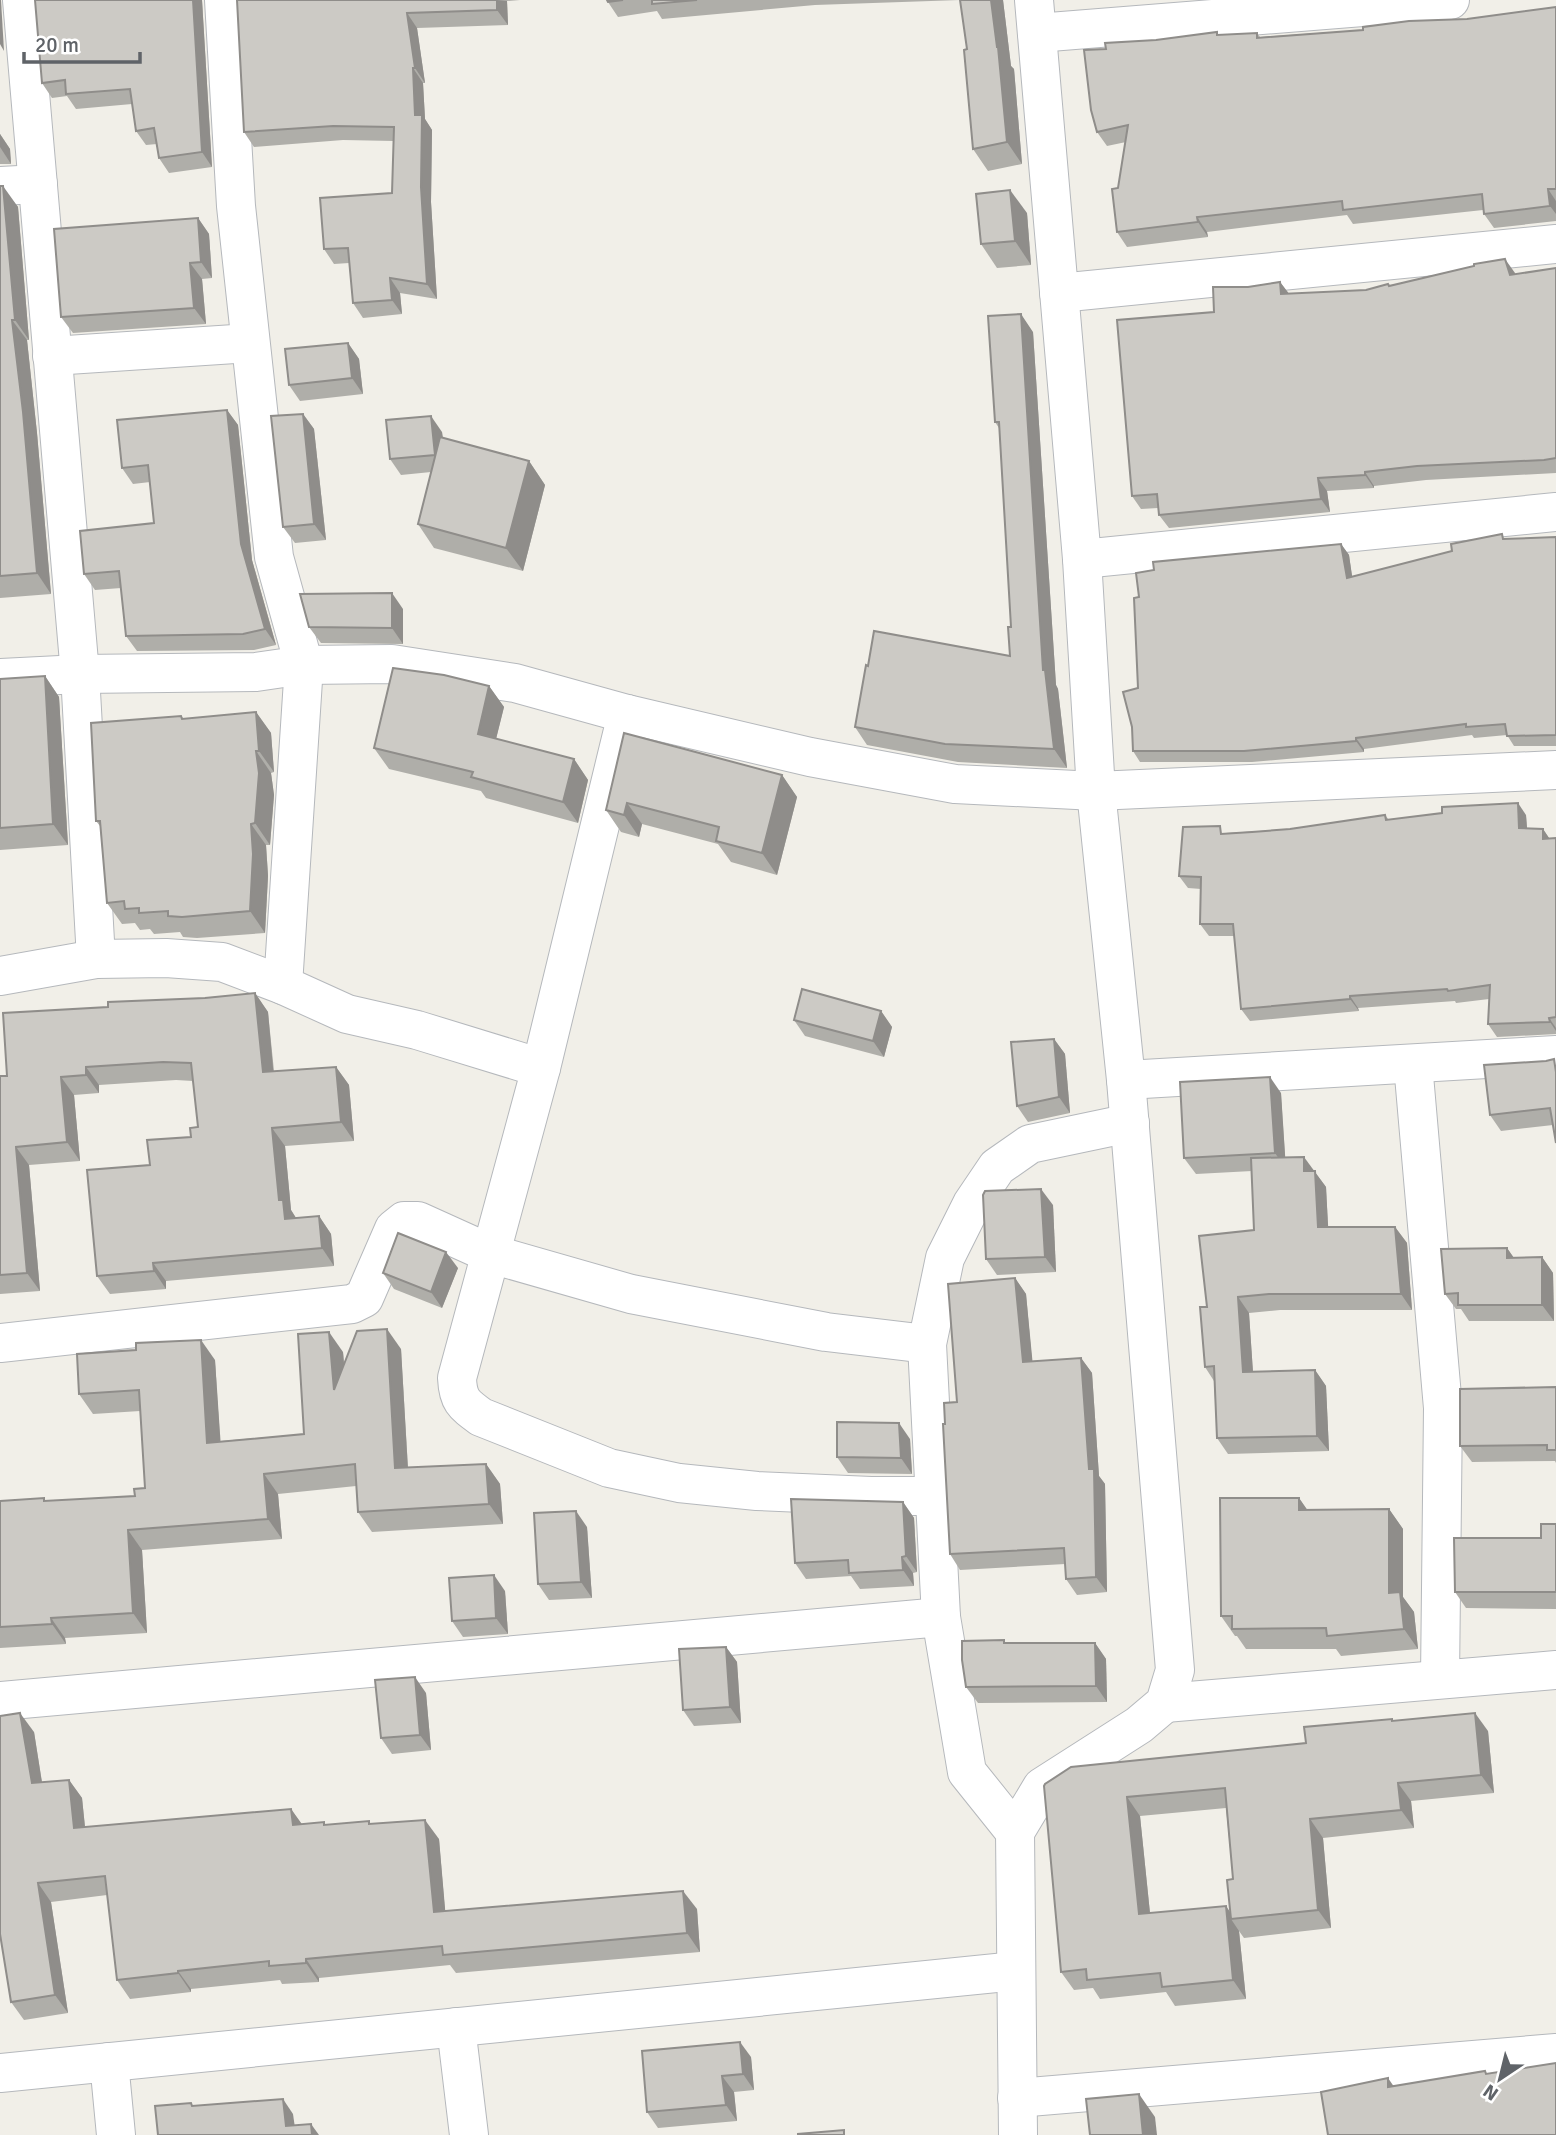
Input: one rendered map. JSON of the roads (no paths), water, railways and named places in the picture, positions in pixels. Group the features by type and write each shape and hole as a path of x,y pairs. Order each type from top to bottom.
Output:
{"street":[{"path":"22,0 80,674 96,959"},
{"path":"224,0 236,206 274,557 304,665 283,985"},
{"path":"1018,2135 1015,1832 1042,1787 1139,1725 1165,1703 1175,1670 1130,1123 1096,792 1082,559 1035,17 1450,0"},
{"path":"0,186 38,184"},
{"path":"1059,293 1556,244"},
{"path":"52,356 250,343"},
{"path":"1082,559 1556,512"},
{"path":"0,678 80,674 256,672 304,665 393,664 515,684 627,714 810,757 955,784 1096,792 1556,770"},
{"path":"627,714 541,1068 457,1377 458,1392 464,1405 481,1417 609,1468 679,1483 757,1491 935,1496"},
{"path":"0,976 96,959 166,958 222,962 283,985 347,1014 417,1030 541,1068"},
{"path":"1126,1080 1556,1055"},
{"path":"1413,1064 1443,1408 1440,1679"},
{"path":"1015,1832 967,1772 941,1617 927,1344 945,1258 972,1204 997,1167 1030,1144 1130,1123"},
{"path":"0,1343 352,1304 364,1298 394,1229 404,1221 418,1221 491,1254 631,1294 827,1332 927,1344"},
{"path":"0,1700 941,1617"},
{"path":"1165,1703 1556,1670"},
{"path":"0,2073 1016,1971"},
{"path":"456,2027 468,2135"},
{"path":"1017,2098 1556,2053"},
{"path":"109,2062 116,2135"}]}
